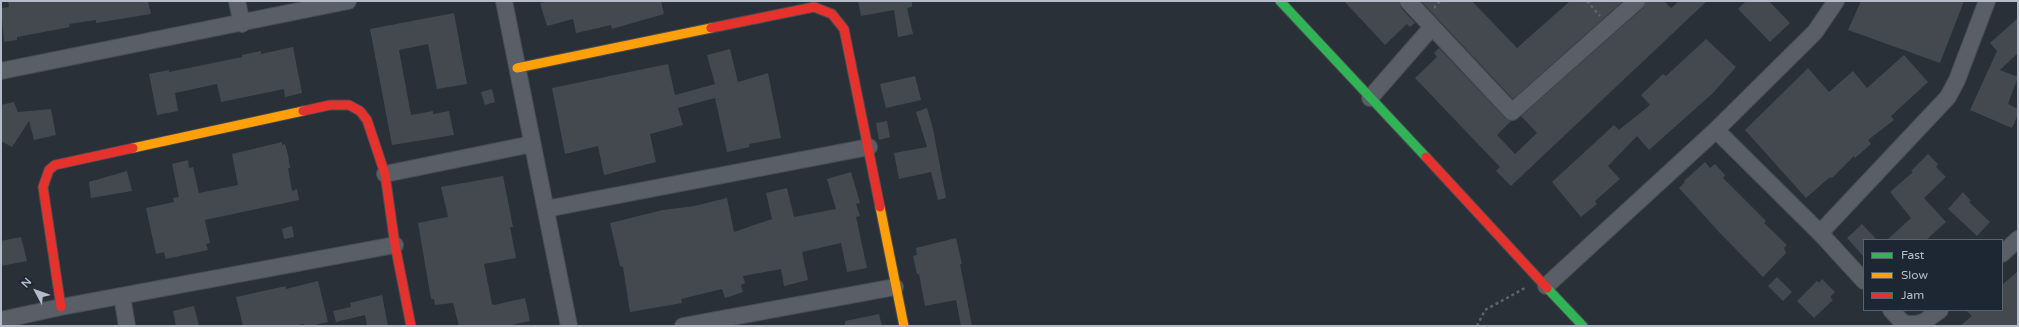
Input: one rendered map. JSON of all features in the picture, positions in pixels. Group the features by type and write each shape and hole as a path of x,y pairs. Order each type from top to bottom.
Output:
{"street":[{"path":"237,1 242,24"},
{"path":"1,71 242,24 348,1"},
{"path":"504,1 516,68 569,326"},
{"path":"1280,1 1583,326"},
{"path":"1408,1 1512,112 1637,1"},
{"path":"1543,283 1716,130 1815,32 1836,1"},
{"path":"1820,233 1948,97 1957,80 1987,1"},
{"path":"516,68 814,8 832,14 844,29 904,326"},
{"path":"1370,98 1432,27"},
{"path":"61,307 43,187 49,170 55,165 330,104 349,105 360,111 367,120 385,174 395,245 411,326"},
{"path":"1716,130 1820,233 1863,280"},
{"path":"385,174 532,144"},
{"path":"546,209 869,147"},
{"path":"2003,253 2018,239"},
{"path":"1,320 61,307 395,245"},
{"path":"683,326 895,287"},
{"path":"122,296 127,326"},
{"path":"1892,311 1902,322 1916,324 1934,316 1939,311"}],"path":[{"path":"1587,1 1609,26"},
{"path":"1477,326 1485,310 1543,283"}],"building":[{"path":"8,1 148,1 151,14 96,23 96,20 69,24 70,27 17,37 17,40 4,42 1,8 9,7"},
{"path":"549,1 661,1 664,14 612,29 611,25 576,33 573,19 547,26 540,3"},
{"path":"858,1 912,1 912,7 907,8 913,34 898,37 894,10 861,16"},
{"path":"1344,1 1399,1 1401,8 1415,23 1410,27 1407,24 1385,45"},
{"path":"1421,1 1472,1 1517,48 1570,1 1623,1 1513,99"},
{"path":"1646,1 1664,1 1671,8 1679,1 1707,1 1511,186 1496,171 1500,167 1415,78 1437,57 1434,53 1439,48 1505,118 1511,121 1497,135 1515,154 1537,133 1521,116 1643,8"},
{"path":"1746,1 1769,1 1790,23 1770,42 1738,9"},
{"path":"1861,1 1964,1 1940,63 1848,30"},
{"path":"454,13 467,84 437,89 428,44 399,50 411,115 433,111 433,114 449,111 454,135 392,145 370,29"},
{"path":"2018,18 2018,53 2000,70 2018,77 2008,104 2018,109 2018,114 2012,128 1970,110 1997,51 1990,43"},
{"path":"1706,39 1736,67 1713,93 1649,150 1637,136 1608,166 1620,179 1595,201 1597,204 1581,217 1552,182 1614,125 1619,130 1650,105 1641,95 1663,74 1666,76"},
{"path":"293,47 302,93 285,97 284,89 221,102 217,84 175,93 178,111 157,115 149,74 169,70 169,72 242,57 242,55 261,51 261,54"},
{"path":"730,49 738,82 768,73 781,138 749,144 750,147 727,152 715,98 678,108 683,125 650,134 656,162 604,175 598,146 565,154 552,88 668,64 675,95 715,84 707,55"},
{"path":"1904,55 1928,82 1891,116 1894,120 1868,140 1871,144 1855,158 1854,156 1832,178 1830,177 1806,198 1745,130 1808,68 1829,92 1853,71 1867,88"},
{"path":"915,76 921,100 886,108 880,84"},
{"path":"492,89 495,102 485,105 481,92"},
{"path":"14,102 18,112 51,109 56,135 34,140 29,121 12,147 1,141 1,105"},
{"path":"927,108 933,129 946,198 938,200 931,172 899,179 894,153 927,147 916,112"},
{"path":"887,121 890,137 879,140 876,123"},
{"path":"282,142 282,145 285,144 288,155 290,168 288,168 292,191 297,189 299,200 205,220 210,243 206,244 208,250 166,259 164,252 156,254 146,208 174,202 173,198 179,197 172,164 188,160 189,168 193,167 199,193 238,185 232,154"},
{"path":"1928,154 1938,164 1936,167 1946,177 1924,198 1946,222 1927,239 1888,239 1911,218 1890,192 1913,172 1911,171"},
{"path":"1705,162 1710,168 1715,164 1725,175 1723,178 1766,221 1764,223 1787,245 1784,248 1786,253 1763,277 1679,188 1685,182 1684,181"},
{"path":"127,171 132,191 91,198 89,182"},
{"path":"851,172 860,203 856,204 860,216 856,217 867,268 847,272 841,243 802,252 808,280 784,286 781,269 743,276 745,283 741,285 743,292 725,298 722,289 681,299 682,303 630,312 623,267 620,266 610,223 663,210 694,206 727,198 734,232 772,219 766,193 787,188 794,217 836,209 827,179"},
{"path":"503,176 513,227 510,227 516,258 484,264 492,304 494,305 525,298 530,321 507,326 459,326 453,303 435,305 434,299 431,299 418,223 448,217 441,187"},
{"path":"1963,192 1971,201 1969,202 1990,222 1977,236 1948,209"},
{"path":"1862,224 1876,239 1863,239 1863,256 1847,238"},
{"path":"292,226 294,237 284,239 282,229"},
{"path":"21,237 27,261 1,266 1,241"},
{"path":"956,238 962,264 960,264 972,326 961,326 956,300 925,306 919,274 917,274 913,256 917,255 916,248"},
{"path":"2018,271 2018,326 1960,326 1972,316 1967,311 2003,311 2003,284"},
{"path":"1777,277 1792,292 1783,301 1768,286"},
{"path":"1822,279 1835,292 1830,297 1833,300 1814,318 1797,301 1817,281 1819,283"},
{"path":"318,281 328,322 311,326 304,326 304,324 293,326 243,326 236,297 286,286 286,289"},
{"path":"382,295 388,326 367,326 365,315 336,322 333,311 351,307 350,303"},
{"path":"194,306 199,326 176,326 173,311"},
{"path":"879,314 882,326 845,326 845,321"}],"traffic: fast":[{"path":"1280,1 1426,157"},
{"path":"1547,288 1583,326"}],"traffic: slow":[{"path":"517,68 711,28"},
{"path":"133,148 303,111"},
{"path":"880,207 904,326"}],"traffic: jam":[{"path":"711,28 814,7 832,14 844,29 880,207"},
{"path":"303,111 330,105 349,105 360,111 367,120 385,174 395,245 411,326"},
{"path":"61,307 43,187 49,170 55,165 133,148"},
{"path":"1426,157 1547,288"}]}
